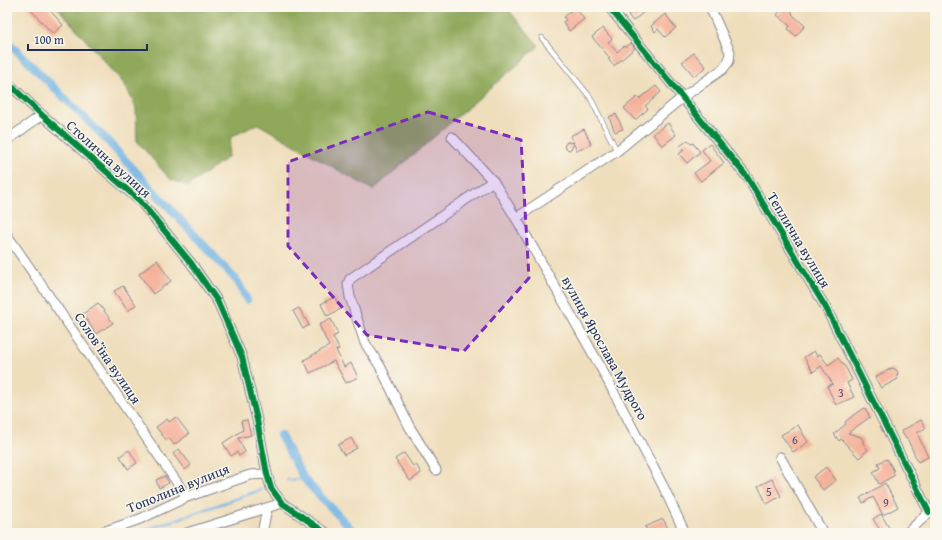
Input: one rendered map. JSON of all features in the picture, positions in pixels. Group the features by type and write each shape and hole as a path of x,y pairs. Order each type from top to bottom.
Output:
{"street":[{"name":"Теплична вулиця","path":"609,7 747,177 826,308 932,509"},
{"path":"516,218 617,151 683,97 723,69 729,62 730,52 710,7"},
{"name":"Столична вулиця","path":"7,82 42,115 140,201 191,263 218,302 242,357 257,420 267,474 271,488 282,503"},
{"path":"7,140 42,115"},
{"name":"вулиця Ярослава Мудрого","path":"452,138 493,181 516,218 600,366 663,486 685,533"},
{"path":"436,470 409,426 380,366 365,343 350,297 348,284 350,279 493,181"},
{"name":"Соловʼїна вулиця","path":"7,235 187,497"},
{"path":"780,457 823,533"},
{"name":"Тополина вулиця","path":"100,533 140,519 187,497 250,475 267,474"},
{"path":"187,533 267,509 282,503 326,533"},
{"path":"262,533 267,509"},
{"path":"907,533 932,509"}],"lane":[{"path":"542,38 590,97 617,151"}],"highlighted area":[{"path":"428,112 521,140 529,278 464,351 367,335 288,246 288,162"}],"green space":[{"path":"57,7 506,7 539,46 373,190 258,124 231,137 228,157 188,186 170,179 137,141 136,108 125,85"}],"building":[{"path":"28,7 47,7 63,25 53,34"},
{"path":"575,7 584,19 569,31 563,22 566,20 564,17"},
{"path":"637,7 640,7 644,12 633,21 628,15"},
{"path":"784,7 793,13 792,14 805,26 796,36 788,29 790,26 777,15"},
{"path":"665,14 676,28 665,37 658,29 655,32 651,26"},
{"path":"603,28 612,39 608,42 617,52 624,46 625,47 631,43 635,48 614,66 608,59 610,58 592,37"},
{"path":"694,53 706,67 694,76 682,62"},
{"path":"656,86 661,92 645,106 648,109 635,120 624,108 637,97 639,99"},
{"path":"616,114 623,129 615,132 609,117"},
{"path":"668,123 676,135 662,146 653,134"},
{"path":"584,129 591,144 577,151 574,144 570,150 566,149 564,146 567,142 574,143 570,136"},
{"path":"688,140 691,144 693,143 700,152 687,163 679,154 684,150 680,146"},
{"path":"710,144 724,163 701,181 694,173 710,161 702,150"},
{"path":"157,260 171,281 153,294 139,274"},
{"path":"123,286 136,305 128,311 114,291"},
{"path":"334,297 341,309 327,316 321,304"},
{"path":"98,303 113,323 96,334 83,314"},
{"path":"299,308 309,325 303,329 293,311"},
{"path":"331,319 338,334 333,337 339,349 336,350 344,367 351,363 358,377 346,383 334,361 310,373 304,360 329,346 319,325"},
{"path":"814,351 817,356 820,354 828,365 838,358 846,368 852,380 847,383 854,397 836,405 827,386 833,384 821,366 813,372 804,357"},
{"path":"892,368 898,372 898,379 881,388 875,377"},
{"path":"865,408 870,417 848,433 861,437 868,450 859,458 841,439 839,441 834,434 846,424 845,422"},
{"path":"176,417 189,434 174,445 169,438 166,440 156,427 167,419 169,422"},
{"path":"247,420 251,435 238,438 245,452 239,456 237,452 231,456 223,443 243,430 241,421"},
{"path":"921,420 926,428 917,433 928,457 918,462 907,438 906,439 901,431"},
{"path":"798,425 808,442 793,452 781,435"},
{"path":"351,438 357,448 344,455 338,445"},
{"path":"179,449 191,465 185,470 173,454"},
{"path":"129,450 137,463 128,469 120,456"},
{"path":"404,453 413,466 416,464 421,473 410,481 395,459"},
{"path":"887,459 895,475 879,484 873,472 880,468 878,463"},
{"path":"826,467 836,480 823,490 813,477"},
{"path":"165,476 169,483 159,488 156,480"},
{"path":"772,479 781,496 767,504 758,486"},
{"path":"885,483 898,507 883,515 873,497 863,503 860,498"},
{"path":"881,514 892,533 882,533 873,519"},
{"path":"663,519 668,528 657,533 649,533 645,527"}],"waterway":[{"path":"7,41 101,134 238,282 247,300"},
{"path":"280,435 304,479 355,533"},
{"path":"287,480 304,479"},
{"path":"137,533 261,490"}],"cycle path":[{"path":"609,7 747,177 826,308 929,512"},
{"path":"7,82 42,115 140,201 191,263 218,302 242,357 271,488 282,503 326,533"}]}
